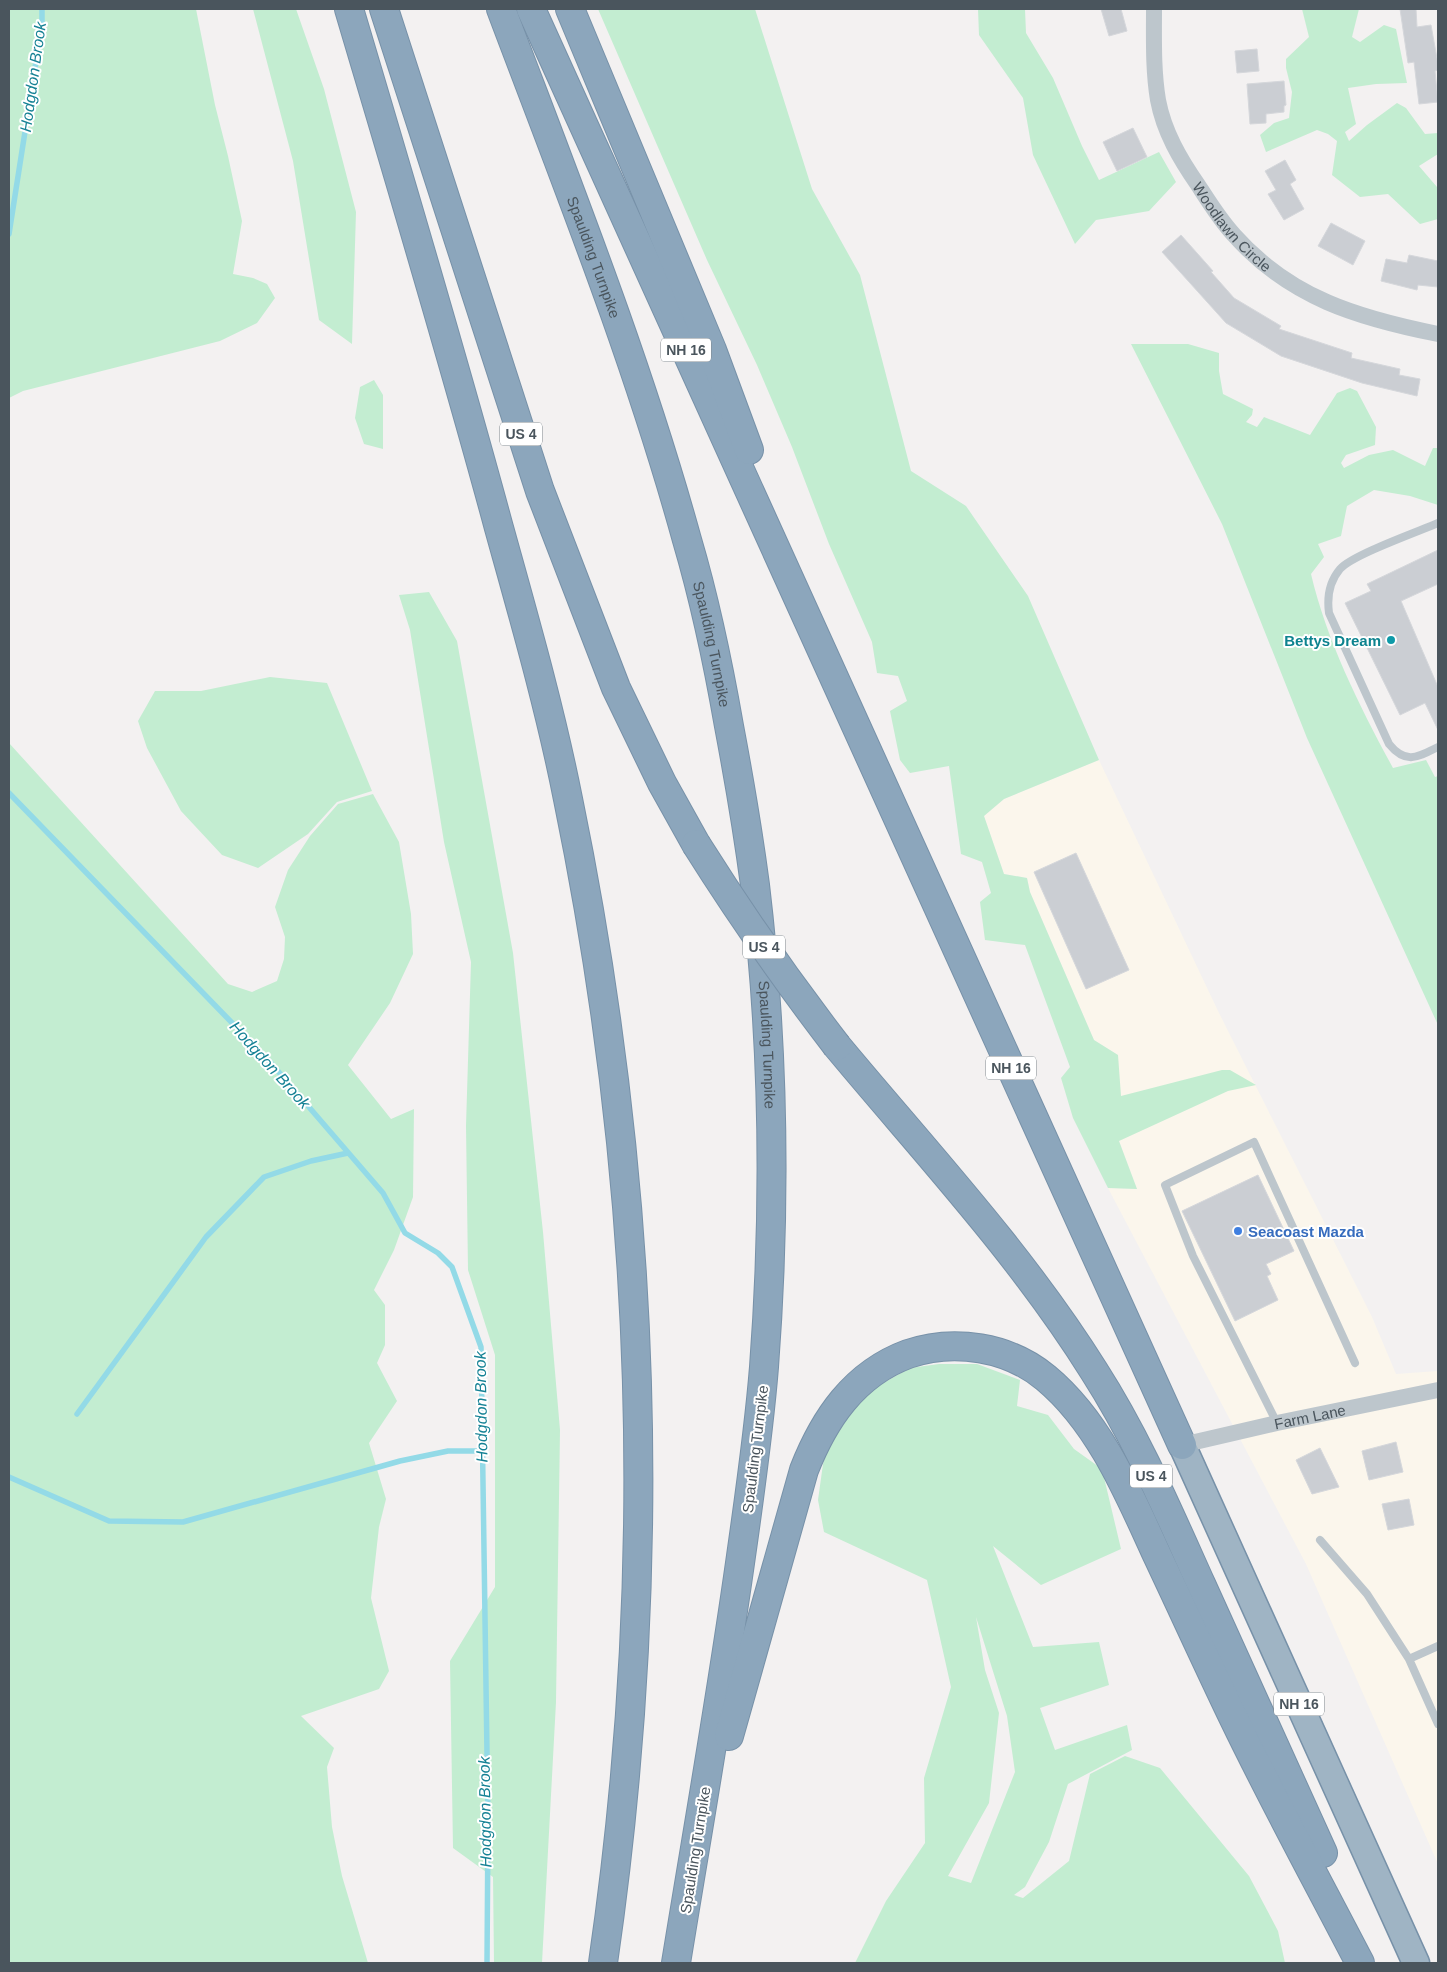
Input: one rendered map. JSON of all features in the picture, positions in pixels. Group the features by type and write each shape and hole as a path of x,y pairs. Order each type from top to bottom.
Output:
{"highway":[{"path":"349,9 427,272 518,593 568,796 605,1004 623,1144 634,1281 638,1377 639,1492 636,1630 627,1762 620,1839 603,1963"},
{"name":"US 4","path":"384,9 540,491 616,688 658,775 696,844 734,904 794,990 837,1046 1016,1258 1058,1314 1114,1402 1179,1535 1373,1963"},
{"name":"Spaulding Turnpike","path":"501,9 627,344 688,543 708,620 733,747 753,874 761,946 767,1022 770,1162 770,1231 764,1369 738,1575 676,1963"},
{"name":"NH 16","path":"531,9 1416,1963"},
{"path":"570,9 712,350 840,690"},
{"path":"692,1865 804,1470 812,1449 830,1416 860,1382 877,1369 897,1358 940,1346 984,1348 1026,1364 1045,1377 1076,1408 1094,1434 1135,1508 1236,1722 1360,1963"}],"street":[{"name":"Woodlawn Circle","path":"1154,9 1155,72 1158,100 1164,124 1174,147 1190,173 1233,234 1253,255 1277,274 1308,294 1339,309 1438,334"},
{"name":"Farm Lane","path":"1182,1445 1277,1423 1438,1390"}],"lane":[{"path":"1438,523 1348,562 1334,579 1329,590 1328,602 1329,613 1389,744 1395,752 1407,758 1418,757 1438,746"},
{"path":"1277,1423 1193,1256 1165,1185 1254,1142 1355,1363"},
{"path":"1320,1540 1367,1594 1409,1659 1438,1724"},
{"path":"1409,1659 1438,1646"}],"shaded area":[{"path":"1099,760 1219,1013 1372,1317 1396,1374 1438,1371 1438,1864 1306,1564 1108,1188 1137,1189 1119,1141 1118,1055 1094,1040 1030,892 1027,878 1004,874 984,816 1004,799"}],"green space":[{"path":"9,9 196,9 215,105 242,221 233,274 253,278 267,284 275,298 257,323 220,341 23,391 9,398"},
{"path":"253,9 296,9 324,89 356,212 352,344 319,320 293,161"},
{"path":"598,9 755,9 812,189 860,275 911,471 966,506 1028,596 1099,760 1004,799 984,816 1004,874 1027,878 1030,892 1094,1040 1118,1055 1121,1096 1222,1070 1230,1070 1256,1085 1228,1091 1119,1141 1137,1189 1108,1188 1073,1118 1061,1078 1070,1067 1025,945 985,940 980,902 991,893 982,862 961,854 949,766 910,773 900,760 890,711 907,701 898,676 877,673 872,642 829,544 792,447 757,365 707,260"},
{"path":"978,9 1025,9 1026,33 1053,78 1082,146 1099,180 1159,152 1176,182 1149,211 1096,220 1075,244 1033,155 1023,98 979,35"},
{"path":"1302,9 1359,9 1352,37 1360,42 1384,25 1396,29 1407,83 1376,84 1348,88 1356,124 1345,132 1349,141 1397,103 1406,108 1425,134 1438,133 1438,154 1419,166 1437,187 1438,219 1420,224 1388,194 1360,197 1332,175 1337,141 1328,134 1317,130 1266,152 1260,135 1274,123 1289,118 1292,92 1286,68 1286,59 1309,37"},
{"path":"1131,344 1188,344 1219,353 1219,371 1223,394 1253,409 1252,415 1246,422 1257,427 1264,417 1310,435 1337,393 1350,388 1357,391 1376,427 1375,445 1346,455 1341,463 1344,468 1369,455 1393,450 1425,466 1433,448 1438,448 1438,505 1410,496 1374,490 1347,506 1341,536 1318,544 1324,557 1311,574 1335,649 1357,698 1393,768 1426,760 1435,777 1438,776 1438,1025 1307,738 1222,524"},
{"path":"374,380 383,395 383,449 364,444 355,418 360,387"},
{"path":"429,592 457,641 513,953 543,1232 560,1430 556,1702 542,1963 494,1963 493,1877 453,1848 450,1661 495,1587 495,1355 468,1270 466,1126 471,962 444,842 410,630 399,595"},
{"path":"270,677 327,683 372,791 337,802 308,834 258,868 222,855 181,811 147,748 138,721 155,691 201,691"},
{"path":"9,743 228,984 252,992 277,981 284,959 285,937 275,907 288,870 310,836 338,804 373,794 399,842 411,914 413,954 390,1003 348,1065 391,1119 414,1109 413,1197 394,1250 374,1290 385,1305 385,1345 377,1363 397,1401 369,1443 386,1499 379,1527 371,1598 389,1671 379,1689 301,1716 334,1748 327,1767 332,1827 342,1876 368,1963 9,1963"},
{"path":"939,1364 977,1364 1020,1380 1017,1406 1048,1415 1074,1449 1102,1469 1121,1549 1041,1585 993,1546 1033,1647 1099,1642 1109,1685 1040,1708 1055,1750 1127,1725 1132,1750 1068,1784 1049,1842 1025,1887 1014,1895 1023,1898 1069,1861 1090,1774 1125,1756 1160,1768 1249,1876 1278,1931 1285,1963 855,1963 886,1901 925,1843 924,1778 951,1687 927,1580 824,1532 818,1500 823,1464 834,1429 851,1406 876,1387 910,1368","holes":["976,1617 1007,1716 1015,1772 971,1883 948,1876 989,1803 999,1713 985,1670"]}],"building":[{"path":"1101,9 1121,9 1127,31 1109,36"},
{"path":"1400,9 1416,9 1417,27 1431,25 1438,64 1438,70 1435,71 1438,102 1419,104 1414,62 1408,63"},
{"path":"1257,49 1259,71 1237,73 1235,51"},
{"path":"1284,81 1286,105 1284,106 1284,112 1266,114 1266,123 1250,124 1247,84"},
{"path":"1133,128 1147,157 1117,171 1103,142"},
{"path":"1285,160 1296,180 1290,184 1304,209 1284,220 1268,194 1276,190 1265,171"},
{"path":"1331,223 1365,241 1353,265 1318,246"},
{"path":"1181,235 1234,298 1281,326 1279,329 1352,353 1351,358 1400,369 1399,375 1420,379 1417,396 1362,383 1281,356 1226,323 1162,252"},
{"path":"1409,255 1438,261 1438,287 1418,285 1417,290 1381,281 1386,259 1407,263"},
{"name":"Bettys Dream","path":"1438,550 1438,584 1401,601 1438,687 1438,730 1425,703 1400,715 1345,603 1371,591 1367,584"},
{"path":"1076,853 1129,970 1086,989 1034,872"},
{"name":"Seacoast Mazda","path":"1258,1175 1294,1251 1266,1264 1271,1274 1267,1276 1278,1300 1235,1321 1182,1211"},
{"path":"1396,1442 1403,1472 1369,1480 1362,1451"},
{"path":"1320,1448 1339,1487 1312,1494 1296,1460"},
{"path":"1409,1499 1414,1525 1388,1530 1382,1504"}],"waterway":[{"name":"Hodgdon Brook","path":"9,234 42,23 42,9"},
{"name":"Hodgdon Brook","path":"9,793 271,1063 383,1193 405,1233 438,1253 452,1267 481,1347 488,1821 487,1963"},
{"path":"77,1414 206,1237 264,1177 311,1161 348,1153"},
{"path":"9,1477 109,1521 183,1522 400,1461 448,1451 482,1451"}],"place":[{"name":"Bettys Dream","path":"1391,640"},
{"name":"Seacoast Mazda","path":"1238,1231"}]}
